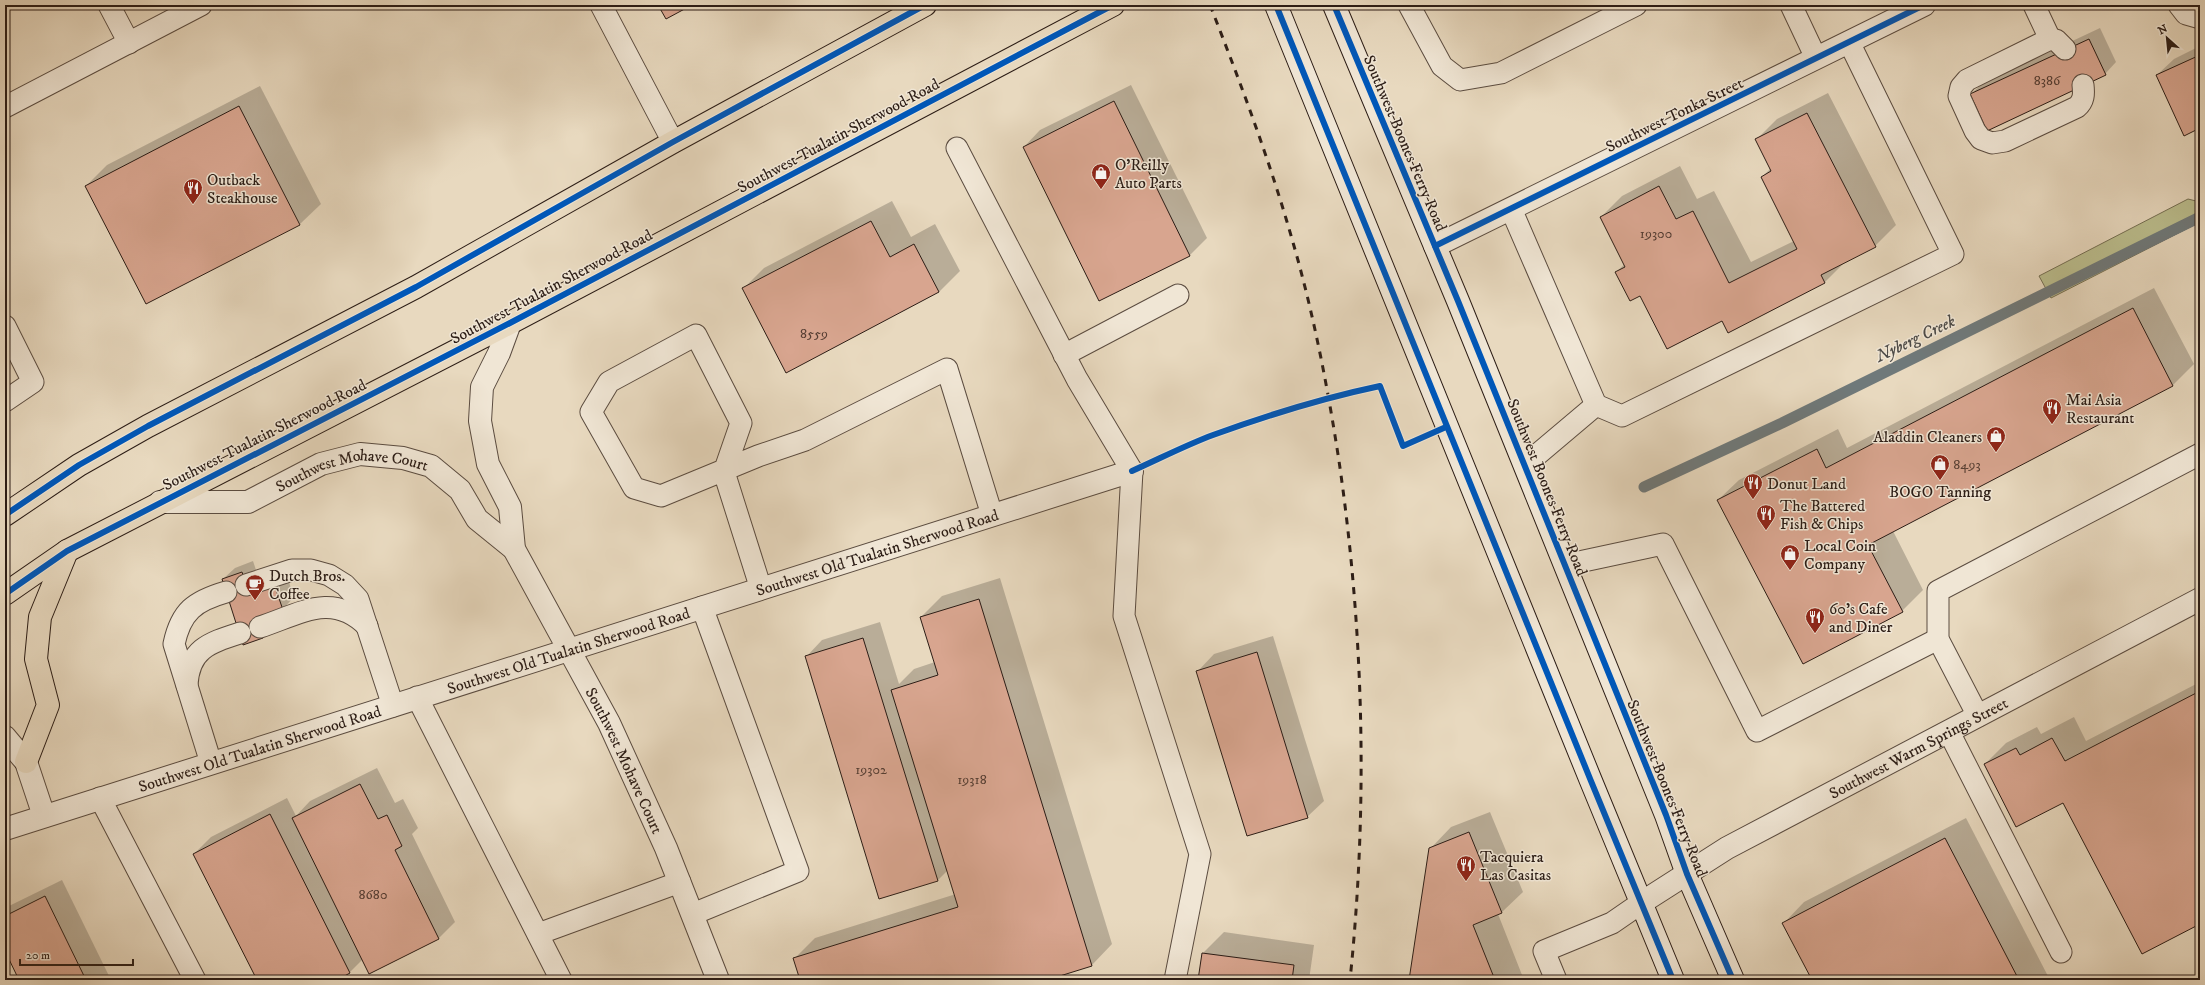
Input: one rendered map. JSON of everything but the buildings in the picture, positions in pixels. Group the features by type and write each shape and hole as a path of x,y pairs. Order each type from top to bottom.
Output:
{"highway":[{"path":"5,515 79,465 148,426 416,287 673,142 925,5"},
{"name":"Southwest Tualatin Sherwood Road","path":"5,594 67,551 510,323 1113,5"},
{"path":"26,762 48,706 36,659 40,617 67,551"}],"street":[{"path":"1276,5 1371,234 1446,427 1674,980"},
{"name":"Southwest Boones Ferry Road","path":"1334,5 1436,246 1565,565 1687,874 1733,980"},
{"name":"Southwest Tonka Street","path":"1436,246 1849,42 1918,6"},
{"name":"Southwest Mohave Court","path":"510,323 499,353 482,387 480,421 488,464 510,507 514,549 568,650 610,722 680,882 718,980"},
{"name":"Southwest Mohave Court","path":"160,502 248,502 321,464 360,454 403,458 431,466 460,490 477,519 514,549"},
{"name":"Southwest Old Tualatin Sherwood Road","path":"5,829 1132,470"},
{"name":"Southwest Warm Springs Street","path":"1641,903 1727,848 2200,598"},
{"path":"5,737 26,762 44,816"}],"lane":[{"path":"109,5 129,43"},
{"path":"5,107 201,5"},
{"path":"602,5 673,142"},
{"path":"1409,5 1442,66 1460,80 1501,73 1636,5"},
{"path":"1790,5 1816,58"},
{"path":"2034,5 2058,44 1967,80 1961,87 1958,96 1975,132 1981,139 1992,143 2005,141 2077,107 2082,103 2084,96 2083,85"},
{"path":"2179,5 2186,14 2200,18"},
{"path":"1511,209 1596,405 1622,416 1953,254 1849,42"},
{"path":"957,148 1064,355 1132,470 1124,616 1200,854 1175,980"},
{"path":"1064,355 1178,295"},
{"path":"5,326 34,382 5,400"},
{"path":"761,589 724,472 741,423 696,335 609,382 592,412 634,488 661,496 724,472 758,456 805,440 947,369 992,515"},
{"path":"1525,465 1596,405"},
{"path":"1978,716 1938,639 1938,591 2200,454"},
{"path":"1565,565 1663,544 1757,731 1938,639"},
{"path":"246,585 292,570 311,570 329,575 345,585 358,599 393,706"},
{"path":"211,763 174,644 177,629 183,616 193,606 205,599 226,592"},
{"path":"260,627 321,607 334,606 346,610 358,617 367,626"},
{"path":"693,914 798,871 702,608"},
{"path":"186,686 188,671 193,658 203,648 240,633"},
{"path":"418,697 561,980"},
{"path":"1949,732 2061,952"},
{"path":"100,798 195,980"},
{"path":"538,934 680,882"},
{"path":"1556,980 1544,951 1612,923 1641,903"}],"green space":[{"path":"2188,199 2200,202 2200,222 2051,298 2039,276"}],"waterway":[{"name":"Nyberg Creek","path":"1644,487 1782,423 2200,217"}],"railway":[{"path":"1210,5 1255,124 1276,185 1294,246 1320,353 1339,461 1354,590 1361,720 1359,850 1356,915 1350,980"}],"cycle path":[{"path":"5,515 79,465 148,426 416,287 673,142 925,5"},
{"path":"5,594 67,551 510,323 1113,5"},
{"path":"1276,5 1673,980"},
{"path":"1334,5 1458,301 1666,815 1687,874 1733,980"},
{"path":"1435,246 1924,5"},
{"path":"1132,471 1213,435 1275,414 1380,386 1403,446 1446,427"}],"place":[{"name":"O'Reilly Auto Parts","path":"1101,190"},
{"name":"Outback Steakhouse","path":"193,205"},
{"name":"Mai Asia Restaurant","path":"2052,425"},
{"name":"Aladdin Cleaners","path":"1996,453"},
{"name":"BOGO Tanning","path":"1940,481"},
{"name":"Donut Land","path":"1753,500"},
{"name":"The Battered Fish & Chips","path":"1766,531"},
{"name":"Local Coin Company","path":"1790,571"},
{"name":"Dutch Bros. Coffee","path":"255,601"},
{"name":"60's Cafe and Diner","path":"1815,634"},
{"name":"Tacquiera Las Casitas","path":"1466,882"}]}
